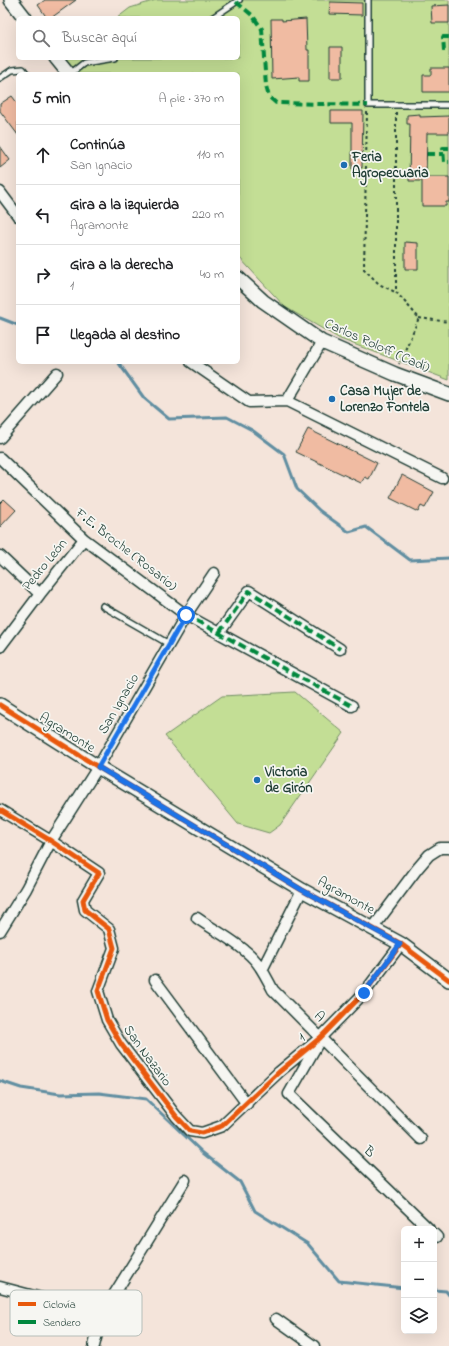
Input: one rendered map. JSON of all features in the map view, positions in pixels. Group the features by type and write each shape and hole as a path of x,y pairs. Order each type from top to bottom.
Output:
{"street":[{"path":"11,0 23,16"},
{"path":"58,60 67,72"},
{"path":"0,192 16,213"},
{"name":"Carlos Roloff (Cadí)","path":"240,280 263,301 322,342 395,374 449,394"},
{"path":"287,401 322,342"},
{"path":"194,364 249,402 287,401 442,478"},
{"path":"0,438 57,373"},
{"name":"F.E. Broche (Rosario)","path":"0,458 84,540 186,615 352,706"},
{"name":"Pedro León","path":"0,647 40,594 84,540"},
{"path":"0,556 40,594"},
{"name":"San Ignacio","path":"0,931 26,889 51,841 98,767 186,615 214,573"},
{"path":"219,633 249,591 340,649"},
{"name":"Agramonte","path":"0,705 98,767 302,890 400,944 449,980"},
{"name":"San Nazario","path":"0,810 51,841 99,873 83,900 85,910 110,929 114,948 98,991 107,1020 120,1044 176,1116 190,1131 202,1133"},
{"path":"372,929 429,855 440,848 449,848"},
{"path":"262,970 302,890"},
{"name":"A","path":"197,918 239,946 253,958 274,990 421,1139"},
{"name":"1","path":"202,1133 222,1126 280,1072 320,1038 364,993 400,944"},
{"path":"155,980 247,1104"},
{"name":"1","path":"290,1094 320,1038"},
{"name":"B","path":"290,1094 426,1226"},
{"path":"117,1290 185,1180"},
{"path":"0,1287 11,1290"},
{"path":"276,1319 314,1346"},
{"path":"94,1346 96,1336"}],"lane":[{"path":"215,16 240,0"},
{"path":"368,0 368,105 449,105"},
{"path":"72,72 84,63 103,60"},
{"path":"0,78 12,70 23,69 25,72"},
{"path":"103,606 169,644"}],"path":[{"path":"368,105 364,269 380,284 396,292 419,318 449,322"},
{"path":"396,106 396,292"},
{"path":"395,374 419,318"}],"green space":[{"name":"Feria Agropecuaria","path":"156,0 449,0 449,380 340,339 285,307 240,258 240,72 75,72 65,60 240,60 240,16 120,16 130,8"},
{"name":"Victoria de Girón","path":"295,692 344,733 280,825 269,833 238,824 165,736 222,696"}],"building":[{"path":"45,0 76,0 54,16 46,16 38,5"},
{"path":"330,2 362,3 362,15 329,14"},
{"path":"449,5 449,23 432,23 431,6"},
{"path":"271,19 282,19 282,21 306,19 307,50 309,50 309,81 299,81 299,77 272,79"},
{"path":"330,47 342,47 342,78 330,78"},
{"path":"431,68 449,68 449,92 423,92 423,75 431,75"},
{"path":"12,96 16,101 16,132 0,111 0,104"},
{"path":"331,111 363,111 362,168 352,169 352,123 331,123"},
{"path":"420,114 420,117 449,116 449,133 427,133 426,177 449,177 449,202 446,202 446,206 422,206 422,181 409,181 410,124 407,124 407,115"},
{"path":"0,146 10,160 0,168"},
{"path":"405,242 418,243 418,269 405,269"},
{"path":"308,429 377,463 369,479 365,477 361,483 296,452"},
{"path":"402,475 434,492 425,508 421,506 418,512 390,498"},
{"path":"4,499 16,510 0,527 0,503"}],"waterway":[{"path":"0,318 16,324"},
{"path":"119,364 144,398 169,419 227,417 252,430 284,454 297,489 320,511 349,532 366,527 410,560 449,558"},
{"path":"0,1081 21,1088 60,1094 99,1093 146,1099 203,1153 240,1182 255,1211 308,1244 339,1281 401,1288"},
{"path":"437,1290 446,1291 449,1295"}],"marked path":[{"path":"236,2 252,15 262,29 266,86 269,97 276,103 368,105"},
{"path":"449,37 443,37 444,50 449,50"},
{"path":"449,148 443,148 444,162 449,162"},
{"path":"427,154 444,154"},
{"path":"219,633 249,591 340,649"},
{"path":"186,615 352,706"}],"cycle path":[{"path":"0,705 98,767 302,890 401,944 449,980"},
{"path":"0,810 51,841 99,873 83,900 85,910 109,929 114,948 98,991 107,1020 121,1044 176,1116 190,1131 202,1133 222,1126 279,1072 320,1038 364,993 401,944"}],"place":[{"name":"Feria Agropecuaria","path":"344,165"},
{"name":"Casa Mujer de Lorenzo Fontela","path":"332,399"},
{"name":"Victoria de Girón","path":"257,780"}],"route":[{"path":"186,615 98,767 302,890 400,944 364,993"}]}
